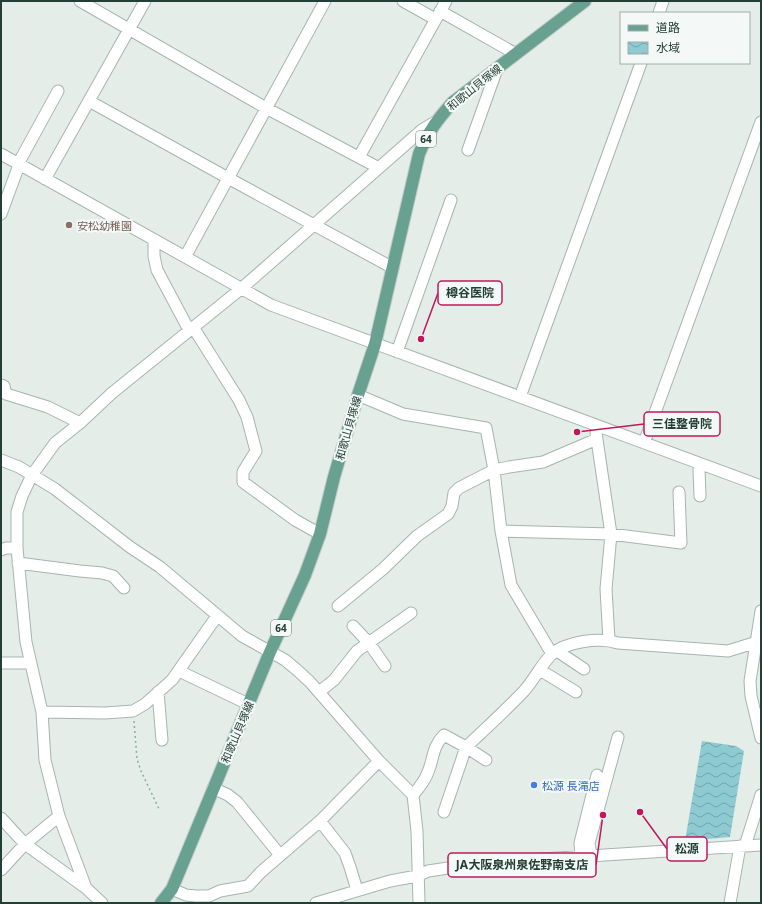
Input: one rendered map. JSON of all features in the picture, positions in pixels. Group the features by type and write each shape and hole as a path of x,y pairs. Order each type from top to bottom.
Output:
{"main road":[{"name":"和歌山貝塚線","path":"161,903 172,889 270,652 305,575 320,534 334,477 358,395 375,344 419,154 435,122 453,102 584,1"}],"street":[{"path":"80,1 266,108 379,168"},
{"path":"45,179 145,1"},
{"path":"185,256 325,1"},
{"path":"403,1 438,15 516,54"},
{"path":"359,157 446,1"},
{"path":"659,12 663,1"},
{"path":"520,397 641,64"},
{"path":"468,150 497,69"},
{"path":"1,214 19,164 58,91"},
{"path":"89,101 392,268"},
{"path":"86,888 59,816 45,760 42,712 26,642 18,563 17,512 22,496 32,475 55,443 80,423 112,393 242,288 422,130 435,122"},
{"path":"644,443 761,122"},
{"path":"1,154 271,305 761,486"},
{"path":"397,352 451,200"},
{"path":"154,240 154,256 157,270 191,329 235,394 247,417 256,451 243,472 243,482 295,520 320,534"},
{"path":"1,385 4,386 6,394 48,407 80,423"},
{"path":"358,395 403,414 486,428 494,470 501,531 511,585 554,653 584,669"},
{"path":"594,425 611,534 606,589 609,640"},
{"path":"338,606 383,568 417,536 448,514 452,506 454,493 459,488 494,470 543,462 597,439"},
{"path":"1,460 19,467 55,489 130,547 160,566 242,636 285,660 319,692 378,761 413,795 417,831 417,876 419,903"},
{"path":"700,496 699,470 701,464"},
{"path":"501,531 611,534 681,544 679,492"},
{"path":"1,550 6,548 17,548"},
{"path":"18,563 102,573 113,576 124,588"},
{"path":"761,611 750,681 751,696 761,738"},
{"path":"319,692 334,680 357,650 411,613"},
{"path":"42,712 106,714 133,711 145,704 172,680 217,616"},
{"path":"353,626 369,643 385,666"},
{"path":"444,812 466,747 524,690 554,653 571,644 596,640 728,651 757,642"},
{"path":"1,663 30,663"},
{"path":"540,670 576,692"},
{"path":"178,671 248,704"},
{"path":"158,692 162,740"},
{"path":"413,795 422,786 429,771 438,742 444,735 486,760"},
{"path":"586,856 618,737"},
{"path":"172,889 186,895 209,896 220,891 248,886 261,872 320,821 378,761"},
{"path":"586,856 580,843 597,775"},
{"path":"213,788 228,795 236,802 280,855"},
{"path":"730,903 742,846 761,795"},
{"path":"1,870 25,844 59,816"},
{"path":"1,818 25,844 86,888 102,903"},
{"path":"320,821 345,853 350,867 354,891 353,903"},
{"path":"316,903 354,891 417,876 428,871 455,867 527,860 761,845"}],"path":[{"path":"133,711 137,759 141,771 159,808"}],"water":[{"path":"702,741 736,746 744,751 730,837 685,841"}],"place":[{"name":"安松幼稚園","path":"69,225"},
{"name":"樽谷医院","path":"421,339"},
{"name":"三佳整骨院","path":"577,432"},
{"name":"松源 長滝店","path":"534,785"},
{"name":"松源","path":"640,812"},
{"name":"JA大阪泉州泉佐野南支店","path":"603,815"}]}
